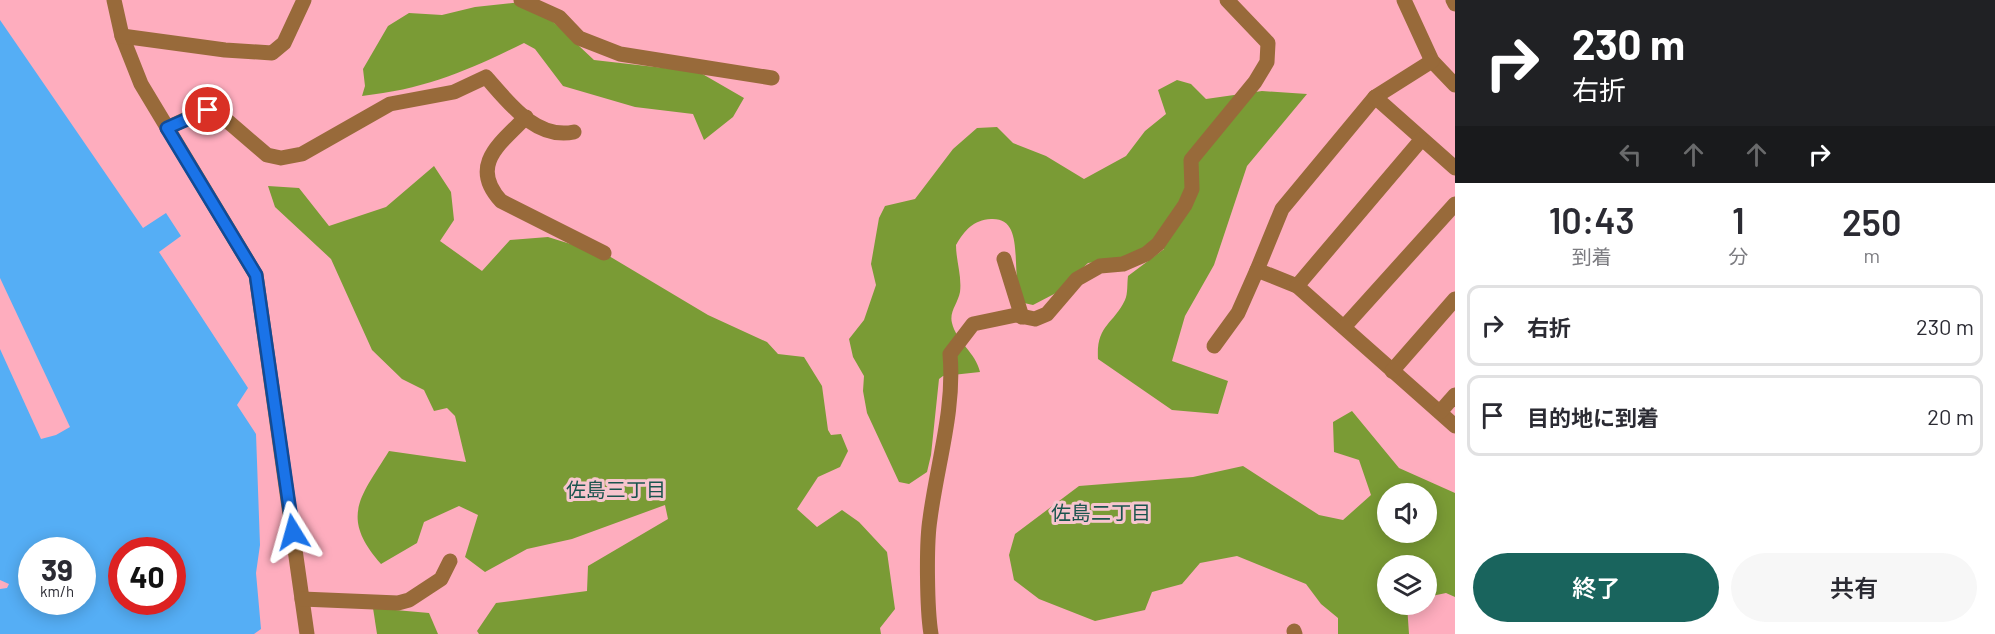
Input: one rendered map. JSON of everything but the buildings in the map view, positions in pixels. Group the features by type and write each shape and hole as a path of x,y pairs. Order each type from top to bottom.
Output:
{"street":[{"path":"114,0 122,36 141,84 256,275 307,634"},
{"path":"122,36 225,50 272,53 284,44 304,0"},
{"path":"521,0 559,17 579,38 620,54 772,78"},
{"path":"931,634 929,519 942,463 952,373 950,354 973,324 987,319 1022,317 1035,319 1047,314 1077,279 1100,266 1123,264 1146,254 1158,244 1185,205 1192,189 1191,160 1255,82 1267,62 1268,43 1227,0"},
{"path":"1404,0 1432,61 1455,85"},
{"path":"1453,0 1455,4"},
{"path":"1214,346 1238,313 1282,209 1375,97 1432,61"},
{"path":"167,128 208,110 217,112 267,155 281,158 302,154 390,104 454,92 486,77 538,128 558,135 574,132"},
{"path":"1375,97 1455,168"},
{"path":"526,117 490,154 487,167 491,190 501,201 604,253"},
{"path":"1297,286 1421,140"},
{"path":"1344,327 1455,204"},
{"path":"1004,259 1022,317"},
{"path":"1257,270 1297,286 1455,426"},
{"path":"1392,371 1455,299"},
{"path":"1440,412 1455,395"},
{"path":"303,599 398,603 409,600 441,579 450,561"}],"green space":[{"path":"531,1 594,60 699,72 744,98 733,117 704,140 693,114 635,107 563,86 535,49 524,43 484,62 426,84 362,96 365,86 363,69 388,26 409,13 442,15 475,7"},
{"path":"1177,80 1191,84 1206,99 1262,91 1307,94 1247,166 1214,265 1185,316 1172,361 1228,381 1218,414 1172,410 1098,359 1102,332 1126,298 1128,276 1164,249 1157,245 1120,259 1088,263 1056,293 1033,305 1024,303 1019,292 1014,238 1010,228 1003,221 991,219 979,221 970,227 956,245 960,292 951,319 954,329 975,359 980,372 943,376 939,379 927,472 909,484 899,482 867,413 863,391 864,376 853,357 849,339 864,320 876,285 871,264 879,218 885,206 915,199 953,149 977,128 997,127 1013,143 1046,156 1084,179 1126,156 1145,131 1166,114 1158,90"},
{"path":"434,166 451,192 454,220 440,241 482,271 510,240 548,237 609,256 708,315 767,342 778,354 804,357 822,386 828,430 831,435 841,434 848,451 840,467 818,477 797,509 817,527 842,510 859,522 887,552 895,609 880,628 881,634 479,634 477,631 496,603 587,591 588,566 668,519 665,505 572,539 527,549 485,572 465,557 478,515 459,506 424,522 417,543 381,564 361,533 358,519 363,494 389,451 466,462 455,416 447,408 434,411 424,390 402,379 372,350 331,259 275,207 268,186 299,188 329,226 386,207"},
{"path":"1352,411 1399,468 1433,483 1377,483 1377,543 1437,543 1437,485 1455,493 1455,597 1446,593 1437,595 1437,555 1377,555 1377,615 1408,615 1409,634 1338,634 1338,618 1321,604 1306,584 1237,556 1200,563 1182,584 1152,592 1145,610 1095,621 1039,599 1014,580 1009,555 1015,534 1079,486 1193,477 1243,466 1319,515 1343,520 1371,495 1359,460 1334,452 1333,422"},
{"path":"373,608 429,613 438,634 377,634"}],"water":[{"path":"0,20 143,228 166,213 181,236 159,252 248,388 237,405 256,434 260,545 256,573 261,629 254,634 0,634 0,589 7,588 9,584 0,580"}],"pier":[{"path":"0,278 70,427 56,435 41,439 0,349"}],"district":[{"name":"佐島三丁目","path":"616,489"},
{"name":"佐島二丁目","path":"1101,512"}],"route":[{"path":"208,110 167,128 256,275 293,532"}]}
